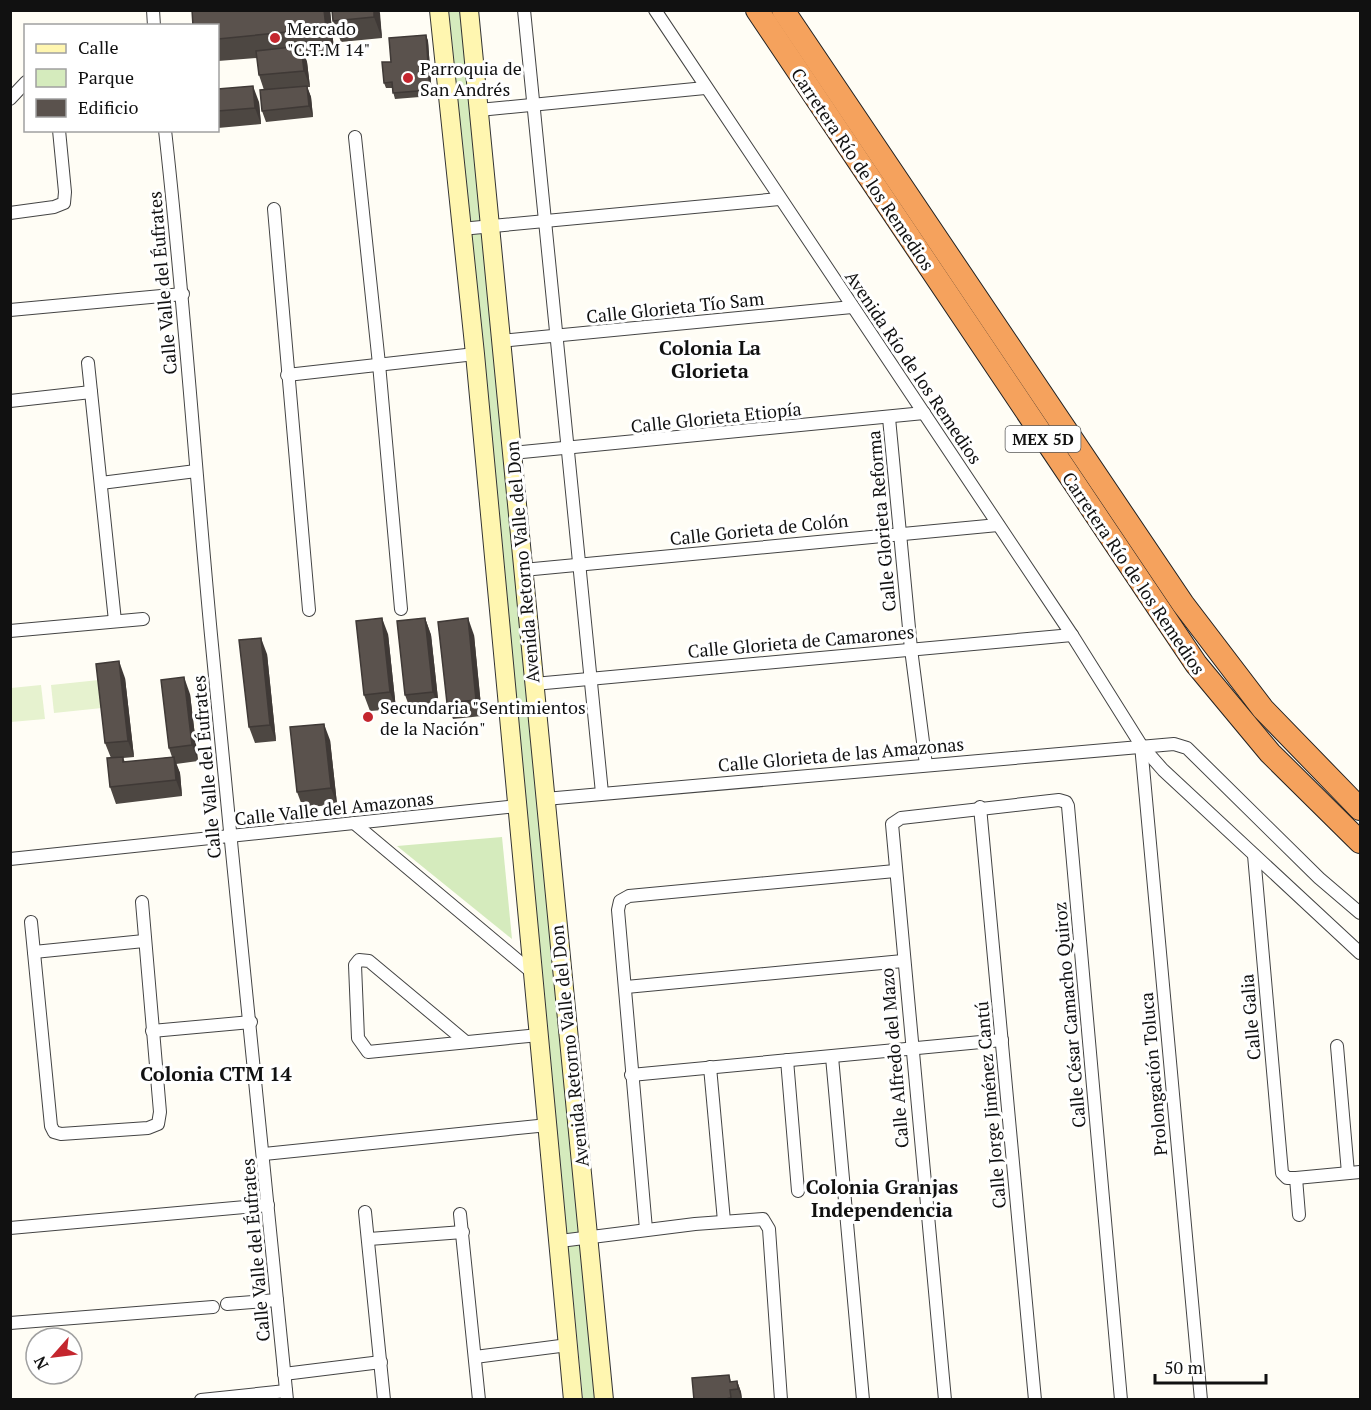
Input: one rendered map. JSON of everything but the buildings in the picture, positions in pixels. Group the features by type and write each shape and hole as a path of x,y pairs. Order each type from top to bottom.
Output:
{"highway":[{"name":"Carretera Río de los Remedios","path":"757,10 1196,664 1270,753 1360,842"},
{"name":"Carretera Río de los Remedios","path":"783,10 1183,604 1263,709 1360,809"}],"street":[{"name":"Avenida Retorno Valle del Don","path":"439,10 475,354 560,1241 573,1400"},
{"name":"Avenida Retorno Valle del Don","path":"469,10 604,1400"},
{"path":"524,10 602,793"},
{"name":"Avenida Río de los Remedios","path":"656,10 705,88 1072,635 1141,744 1164,770 1360,953"},
{"path":"10,99 24,84"},
{"path":"479,110 705,88"},
{"path":"10,213 54,207 64,203 59,132"},
{"name":"Calle Valle del Éufrates","path":"165,132 183,294 196,471 230,837 251,1022 286,1395"},
{"path":"355,137 380,364 400,609"},
{"path":"461,229 779,199"},
{"path":"274,209 309,610"},
{"path":"10,310 183,294"},
{"name":"Calle Glorieta Tío Sam","path":"501,341 852,307"},
{"path":"287,375 475,354"},
{"path":"88,363 115,621"},
{"path":"10,401 92,392"},
{"name":"Calle Glorieta Etiopía","path":"512,453 924,413"},
{"name":"Calle Glorieta Reforma","path":"890,418 911,650 926,765"},
{"path":"101,483 196,471"},
{"name":"Calle Gorieta de Colón","path":"523,570 998,525"},
{"path":"10,631 143,619"},
{"name":"Calle Glorieta de Camarones","path":"534,684 1072,635"},
{"name":"Calle Glorieta de las Amazonas","path":"545,799 1141,744 1174,744 1187,748 1319,878 1360,913"},
{"name":"Prolongación Toluca","path":"1141,744 1201,1400"},
{"name":"Calle César Camacho Quiroz","path":"894,821 980,807 1059,800 1066,802 1068,806 1121,1400"},
{"name":"Calle Valle del Amazonas","path":"10,860 517,806"},
{"name":"Calle Jorge Jiménez Cantú","path":"980,807 1035,1400"},
{"name":"Calle Alfredo del Mazo","path":"894,821 892,828 903,962 945,1400"},
{"path":"354,823 534,974"},
{"name":"Calle Galia","path":"1254,855 1290,1177 1299,1215"},
{"path":"646,1229 631,1075 626,987 618,910 620,901 624,898 895,871"},
{"path":"31,922 50,1118 54,1132 67,1134 148,1128 158,1124 160,1112 142,902"},
{"path":"33,952 144,941"},
{"path":"466,1042 369,961 359,960 355,965 358,1038 364,1049 374,1052 539,1035"},
{"path":"626,987 903,962"},
{"path":"152,1031 251,1022"},
{"path":"631,1075 1002,1040"},
{"path":"1290,1177 1354,1173 1337,1046"},
{"path":"832,1057 863,1400"},
{"path":"787,1060 798,1191"},
{"path":"710,1067 724,1221"},
{"path":"264,1154 548,1125"},
{"path":"10,1228 268,1206"},
{"path":"365,1212 384,1400"},
{"path":"460,1214 479,1400"},
{"path":"560,1241 646,1229 760,1218 768,1225 781,1400"},
{"path":"369,1239 463,1232"},
{"path":"227,1304 277,1300"},
{"path":"10,1323 213,1307"},
{"path":"475,1357 568,1345"},
{"path":"284,1374 381,1362"},
{"path":"201,1400 286,1395"}],"green space":[{"path":"449,11 467,11 599,1399 583,1399"},
{"path":"99,680 102,708 54,713 51,685"},
{"path":"41,685 45,719 11,722 11,688"},
{"path":"502,837 512,939 397,846"}],"place":[{"name":"Mercado \"C.T.M 14\"","path":"275,38"},
{"name":"Parroquia de San Andrés","path":"408,78"},
{"name":"Secundaria \"Sentimientos de la Nación\"","path":"368,717"}],"district":[{"name":"Colonia La Glorieta","path":"710,358"},
{"name":"Colonia CTM 14","path":"216,1073"},
{"name":"Colonia Granjas Independencia","path":"882,1198"}]}
